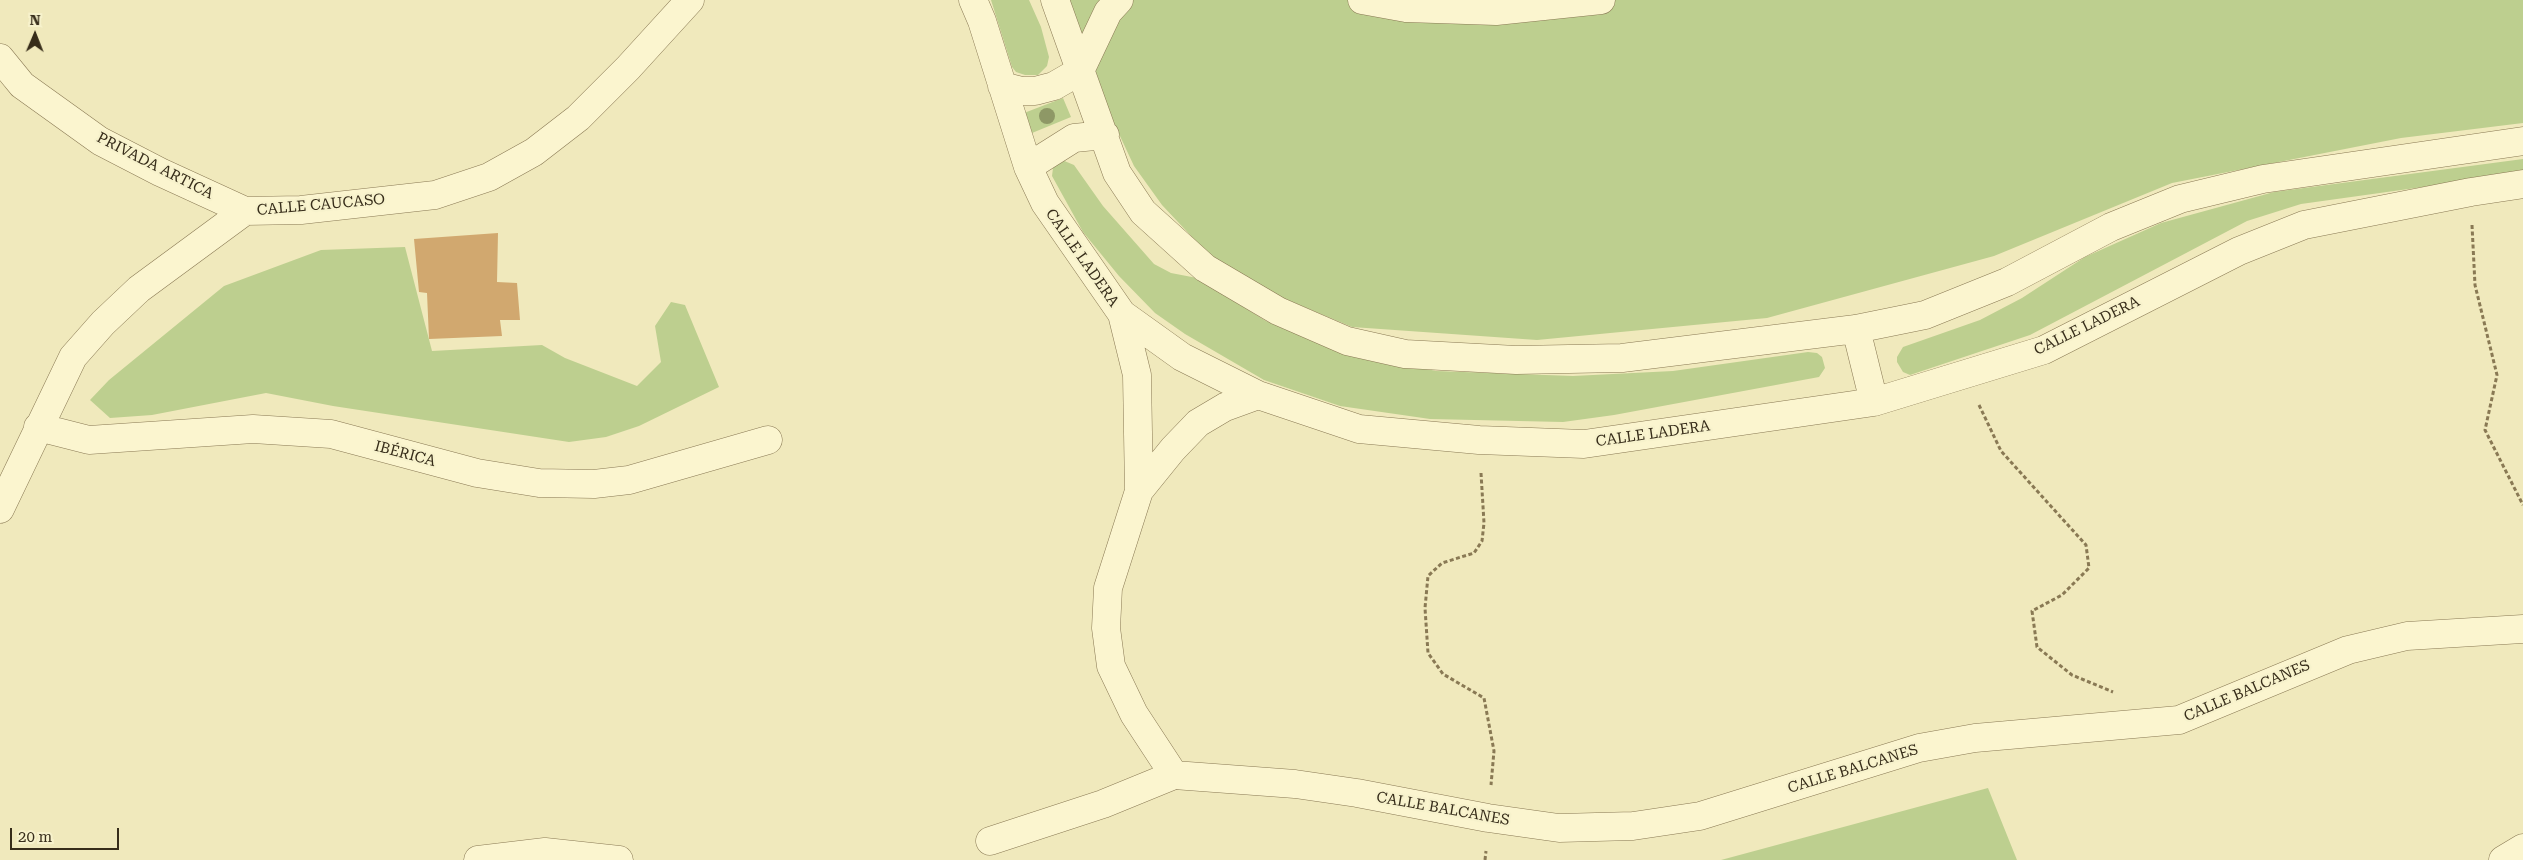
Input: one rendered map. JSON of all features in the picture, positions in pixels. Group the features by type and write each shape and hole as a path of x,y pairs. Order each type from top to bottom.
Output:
{"street":[{"name":"CALLE CAUCASO","path":"0,509 10,492 38,427 74,357 103,323 139,289 245,211 301,210 435,195 488,177 534,152 578,118 628,68 690,0"},
{"name":"CALLE LADERA","path":"973,0 982,21 1028,167 1045,203 1122,314 1182,356 1258,395 1359,429 1479,440 1584,444 1874,402 2044,350 2239,251 2304,225 2471,192 2523,184"},
{"path":"1055,0 1105,135 1117,173 1143,212 1205,268 1278,311 1347,341 1405,354 1516,360 1612,358 1856,329 1924,315 2006,282 2111,228 2180,198 2263,179 2523,141"},
{"path":"1002,86 1022,91 1035,90 1054,86 1080,71 1108,12 1119,0"},
{"path":"1362,0 1406,8 1496,11 1601,0"},
{"name":"PRIVADA ARTICA","path":"0,58 22,85 100,140 160,172 245,211"},
{"path":"1028,167 1074,138 1105,135"},
{"path":"990,841 1102,804 1174,775 1134,714 1111,666 1106,628 1108,588 1139,491 1137,375 1122,314"},
{"path":"1856,329 1874,402"},
{"path":"1139,491 1173,449 1198,423 1225,407 1258,395"},
{"name":"IBÉRICA","path":"38,427 89,440 253,429 322,433 477,473 539,483 594,484 629,480 768,440"},
{"name":"CALLE BALCANES","path":"1174,775 1295,784 1357,793 1488,818 1559,828 1633,826 1700,816 1919,748 1974,738 2179,720 2348,650 2407,636 2523,629"},
{"path":"478,860 544,852 619,860"}],"path":[{"path":"2471,192 2475,285 2497,375 2485,430 2523,505"},
{"path":"1965,375 2001,451 2086,545 2089,568 2062,596 2032,611 2037,648 2072,675 2122,696"},
{"path":"1479,440 1484,523 1482,541 1474,553 1442,563 1428,576 1425,608 1428,652 1443,674 1484,698 1494,751 1488,818"}],"green space":[{"path":"991,0 1029,0 1041,27 1049,57 1047,66 1038,75 1025,75 1016,72 1012,67"},
{"path":"1064,0 2523,0 2523,123 2401,138 2172,183 1994,256 1767,318 1537,340 1352,327 1278,296 1209,255 1162,205 1134,166 1105,104"},
{"path":"1063,98 1071,117 1032,133 1024,113"},
{"path":"2523,159 2523,173 2301,204 2247,221 2030,335 1910,375 1903,372 1897,362 1897,357 1903,347 1980,320 2022,298 2085,257 2161,223 2274,192"},
{"path":"1062,160 1074,165 1103,206 1154,264 1171,273 1197,278 1266,321 1335,349 1436,371 1573,376 1673,371 1808,352 1817,353 1822,357 1825,368 1819,377 1614,415 1563,422 1430,419 1340,406 1264,380 1185,334 1155,313 1119,276 1083,232 1052,176 1053,168"},
{"path":"405,247 432,351 542,345 565,358 637,386 661,362 655,326 671,302 685,305 719,387 639,426 606,437 569,442 333,406 266,393 152,415 110,418 90,400 109,380 224,286 321,250"},
{"path":"1988,788 2017,860 1721,860"}],"building":[{"path":"498,233 497,282 517,283 520,320 500,320 502,336 429,339 427,293 419,292 414,239"}]}
